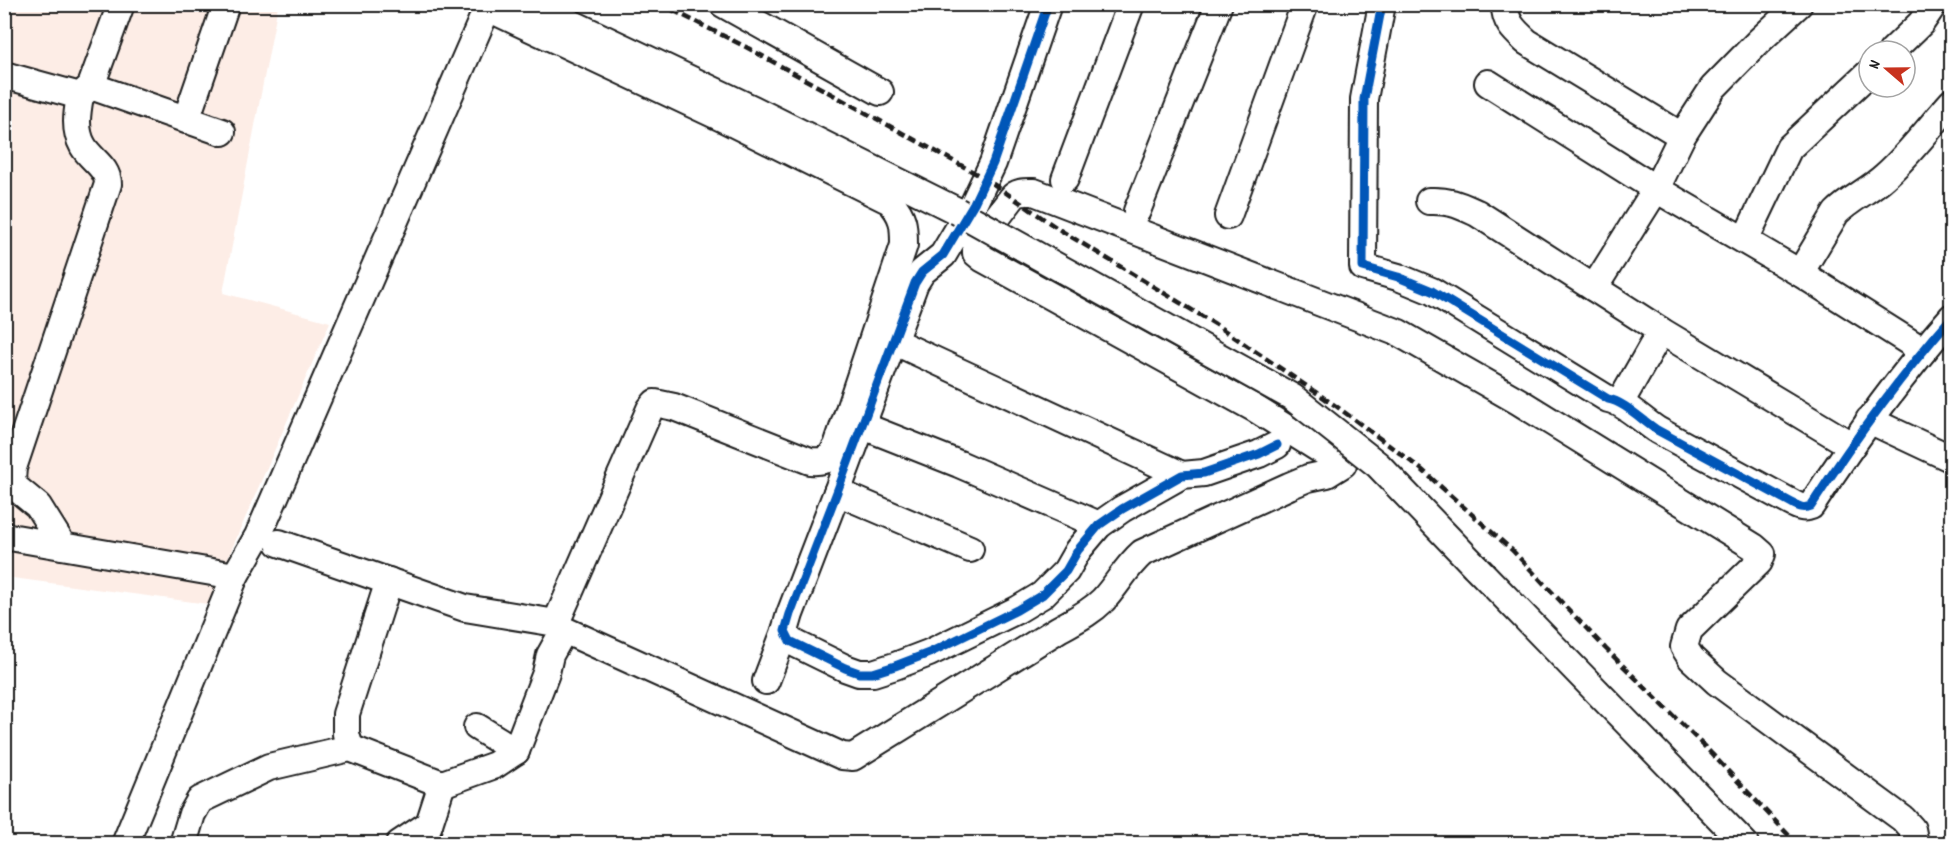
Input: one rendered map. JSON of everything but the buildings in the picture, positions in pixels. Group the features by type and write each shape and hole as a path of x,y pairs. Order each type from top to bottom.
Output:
{"street":[{"path":"63,546 38,506 15,486 12,479 13,468 108,184 105,171 84,147 78,135 76,117 121,4"},
{"path":"186,120 226,4"},
{"path":"531,4 957,211 1292,397 1378,465 1745,843"},
{"path":"723,4 880,92"},
{"path":"766,681 915,283 922,272 943,255 974,203 989,171 1048,4"},
{"path":"1065,179 1131,4"},
{"path":"1137,211 1220,4"},
{"path":"1228,216 1305,4"},
{"path":"1382,4 1364,99 1363,267 1398,277 1432,291 1608,399 1617,400 1658,430 1800,507 1811,506 1869,420 1922,350 1952,317"},
{"path":"1505,4 1506,18 1515,32 1527,42 1682,136"},
{"path":"1594,288 1656,189 1682,136 1713,88 1799,4"},
{"path":"1904,39 1921,23 1934,4"},
{"path":"124,843 235,576 258,536 488,6 890,201 904,223 904,245 837,446 830,458 821,462 810,461 674,407 655,403 650,409 560,626 546,673 516,751 495,765 442,784 350,748 268,767 200,800 192,814 183,843"},
{"path":"4,75 86,91 222,132"},
{"path":"1488,83 1656,189 1800,273 1922,350"},
{"path":"1745,240 1789,148 1857,83"},
{"path":"1800,273 1836,213 1886,175 1952,102"},
{"path":"279,543 465,608 560,626 842,756 854,757 1089,612 1115,586 1130,563 1142,553 1289,486 1308,478 1327,474 1343,464 1254,408 976,253 976,245 1014,194 1034,192 1399,333 1518,400 1754,547 1762,554 1759,562 1689,630 1684,647 1690,658 1717,682 1903,819 1912,829 1915,843"},
{"path":"1429,201 1442,200 1455,203 1477,213 1661,331 1851,445"},
{"path":"1617,400 1624,396 1661,331"},
{"path":"893,341 1182,475"},
{"path":"1869,420 1952,459"},
{"path":"862,426 959,464 1099,525"},
{"path":"785,631 790,641 845,669 859,673 873,673 895,666 950,643 1042,595 1066,571 1078,550 1099,525 1122,509 1182,475 1204,473 1259,454 1277,445"},
{"path":"837,492 970,549"},
{"path":"4,536 235,576"},
{"path":"350,748 346,734 346,714 389,581"},
{"path":"477,727 516,751"},
{"path":"399,843 426,834 442,784"}],"shaded area":[{"path":"5,5 278,5 223,293 330,322 208,604 5,577"}],"railway":[{"path":"660,4 746,47 986,179 1060,230 1215,324 1336,406 1421,469 1512,550 1797,844"}],"cycle path":[{"path":"1048,4 993,163 974,203 943,255 922,272 915,283 790,614 785,631 790,641 859,673 873,673 929,653 1017,610 1042,595 1066,571 1078,550 1099,525 1122,509 1182,475 1204,473 1259,454 1277,445"},
{"path":"1382,4 1364,99 1363,267 1398,277 1432,291 1608,399 1626,407 1657,430 1799,506 1811,506 1878,409 1952,317"}]}
